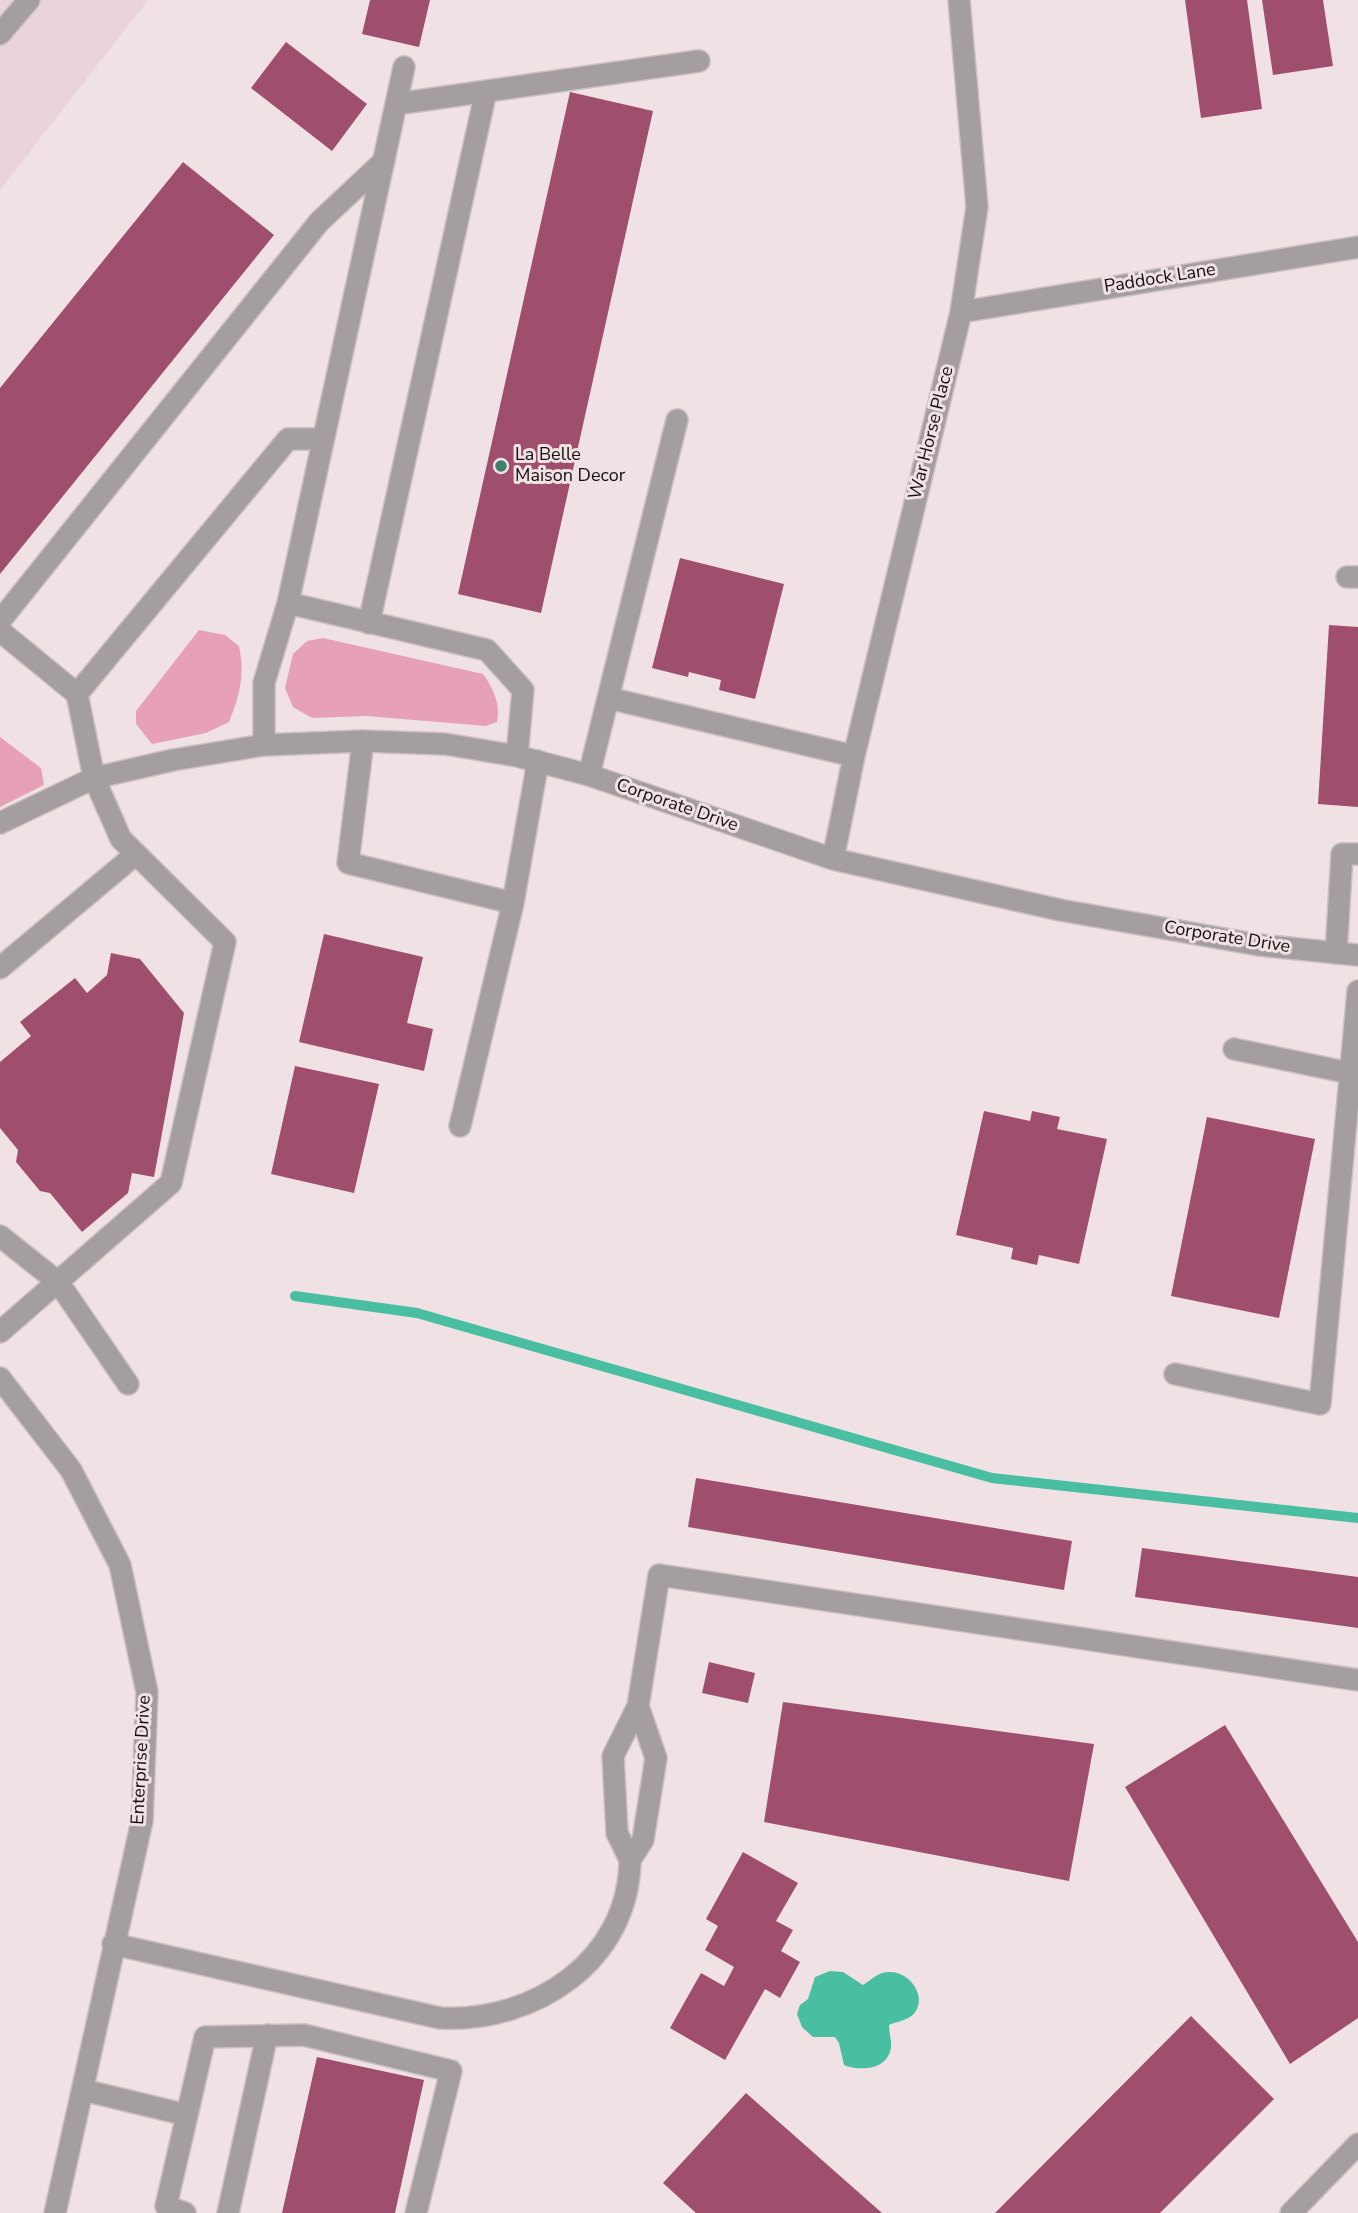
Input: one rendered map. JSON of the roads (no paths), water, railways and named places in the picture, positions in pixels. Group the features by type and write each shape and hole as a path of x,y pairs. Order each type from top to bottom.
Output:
{"street":[{"path":"0,34 29,0"},
{"name":"War Horse Place","path":"833,859 853,756 961,312 977,207 959,0"},
{"path":"396,104 699,61"},
{"path":"264,745 264,683 288,603 404,67"},
{"path":"369,623 486,91"},
{"path":"0,621 319,222 384,161"},
{"name":"Paddock Lane","path":"961,312 1358,247"},
{"path":"589,775 677,420"},
{"path":"77,694 288,439 323,439"},
{"path":"288,603 487,650 523,690 527,759 513,903 460,1126"},
{"path":"0,631 77,694 94,778 121,839 225,942 171,1183 0,1332"},
{"path":"608,698 853,756"},
{"path":"363,741 348,863 513,903"},
{"name":"Corporate Drive","path":"0,823 94,778 173,760 264,745 363,741 445,744 527,759 589,775 833,859 1060,910 1259,945 1358,955"},
{"path":"0,968 136,854"},
{"path":"1336,953 1342,854 1358,855"},
{"path":"1175,1374 1320,1404 1358,991"},
{"path":"1234,1049 1350,1073"},
{"path":"0,1236 58,1282 128,1384"},
{"name":"Enterprise Drive","path":"0,1378 71,1470 120,1565 147,1692 142,1821 55,2213"},
{"path":"630,1860 617,1833 613,1756 638,1706 659,1575 1358,1681"},
{"path":"113,1944 440,2018 481,2019 540,1999 575,1976 596,1956 613,1930 626,1899 630,1860 643,1840 656,1758 638,1706"},
{"path":"228,2213 267,2035"},
{"path":"185,2213 166,2206 205,2037 304,2035 451,2071 416,2213"},
{"path":"83,2090 187,2115"},
{"path":"1291,2213 1358,2144"}],"waterway":[{"path":"295,1296 417,1313 992,1478 1358,1518"}],"place":[{"name":"La Belle Maison Decor","path":"501,466"}]}
